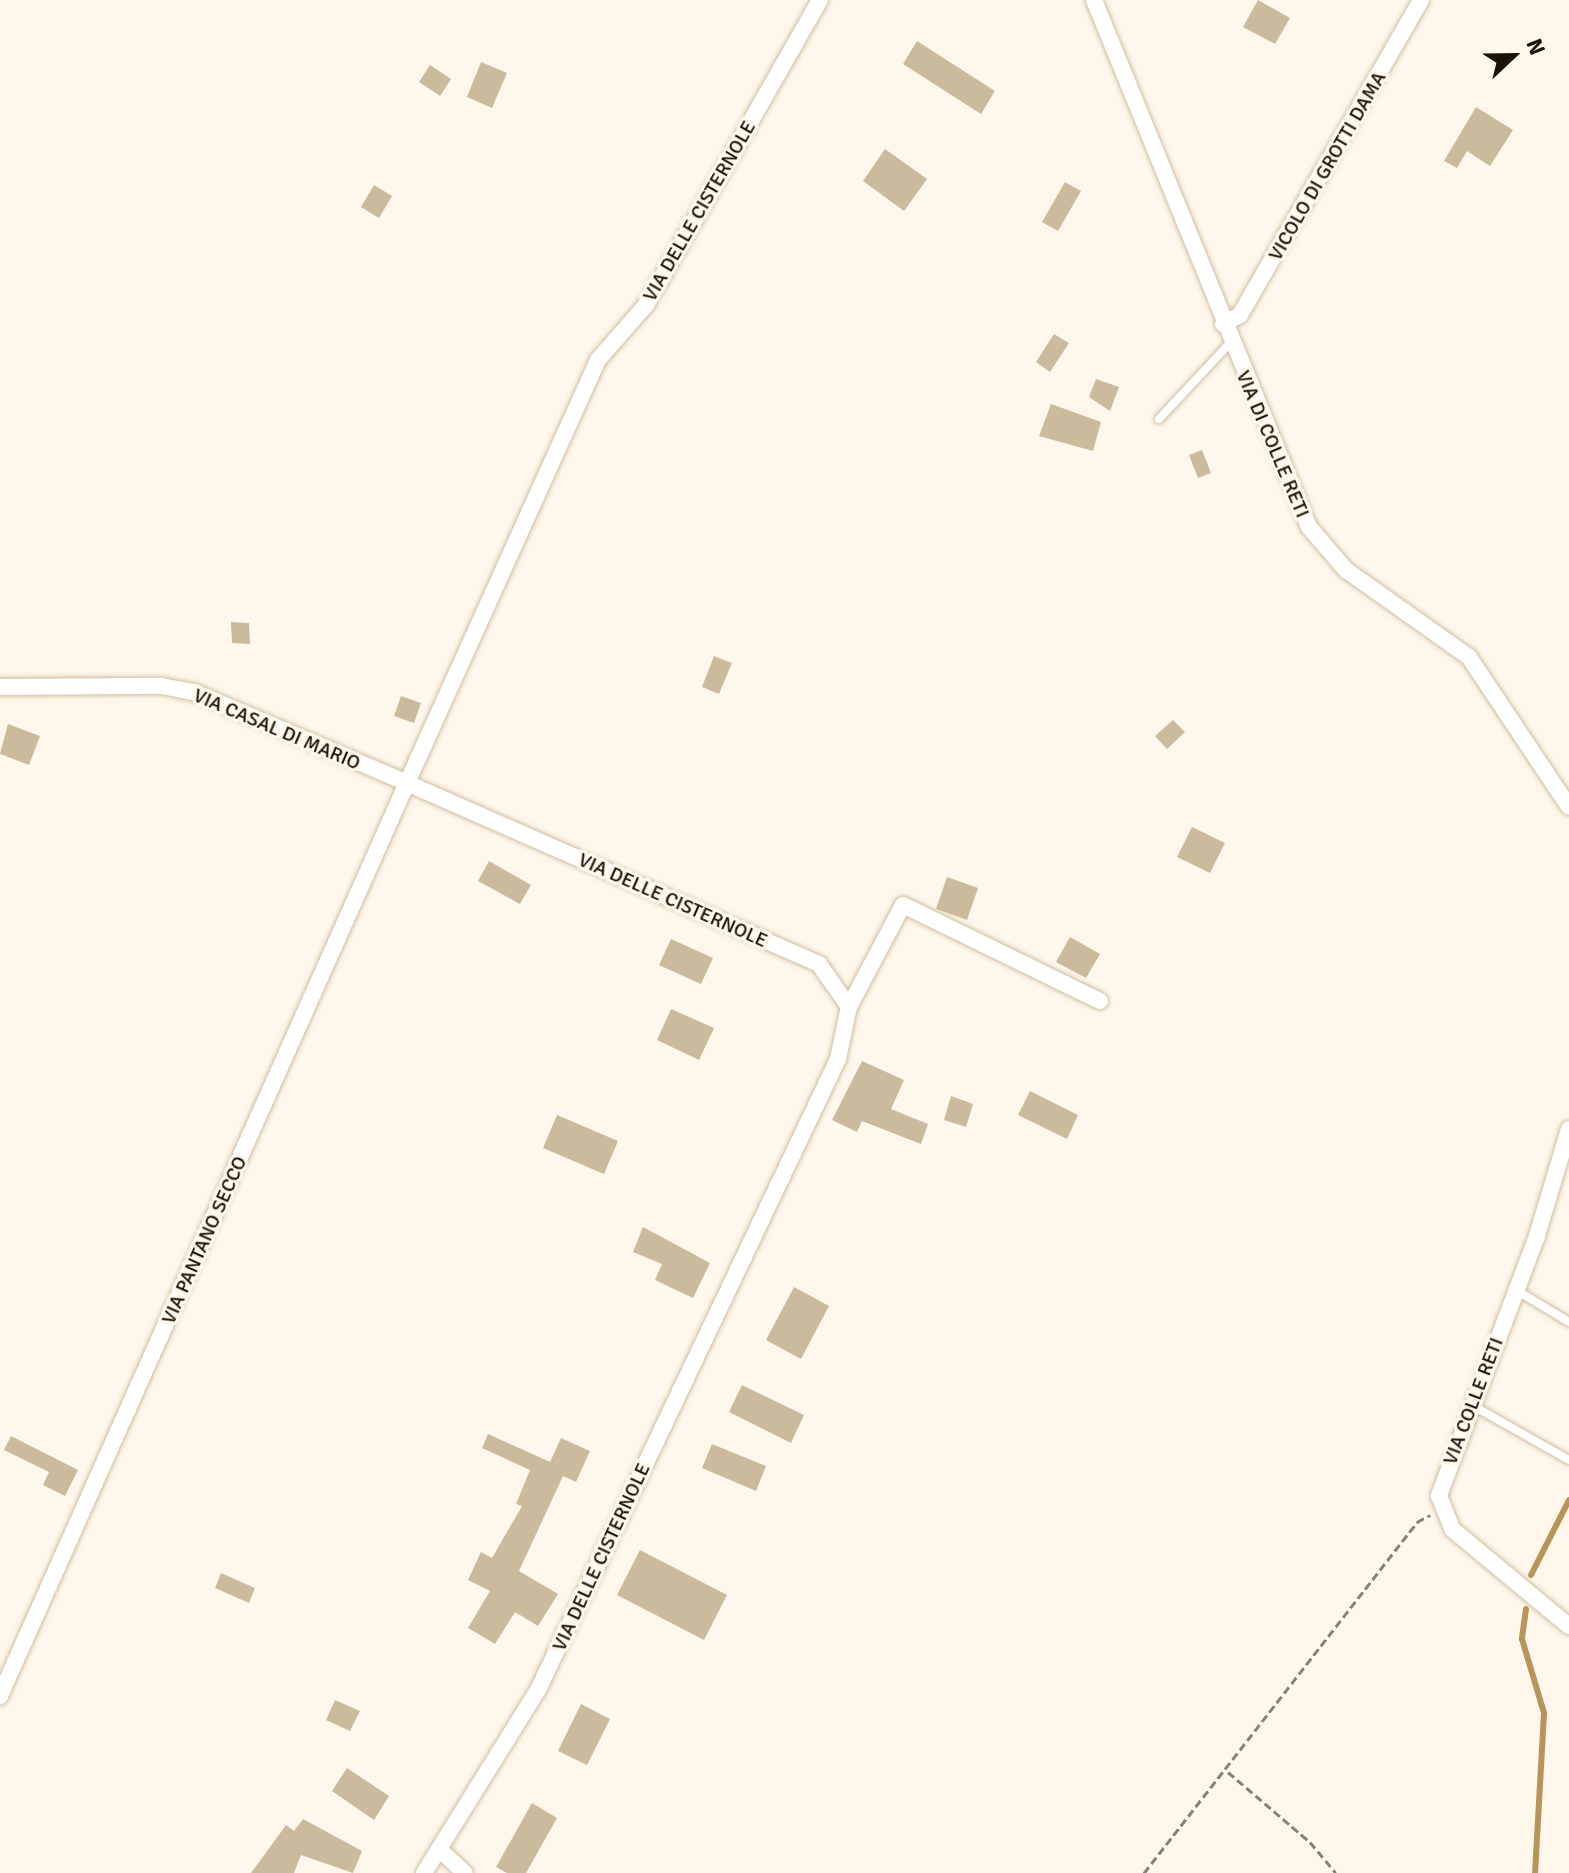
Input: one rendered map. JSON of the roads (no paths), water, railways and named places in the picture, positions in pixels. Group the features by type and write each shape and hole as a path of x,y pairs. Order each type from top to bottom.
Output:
{"street":[{"name":"VIA DELLE CISTERNOLE","path":"424,1873 538,1690 838,1059 849,1007 819,964 407,783 598,360 646,305 820,0"},
{"name":"VIA DI COLLE RETI","path":"1094,0 1295,501 1318,539 1355,577 1476,664 1569,807"},
{"name":"VICOLO DI GROTTI DAMA","path":"1223,324 1240,315 1421,0"},
{"name":"VIA CASAL DI MARIO","path":"0,687 162,686 194,692 407,783"},
{"name":"VIA PANTANO SECCO","path":"0,1696 407,783"},
{"path":"849,1007 903,905 1100,1001"},
{"name":"VIA COLLE RETI","path":"1569,1129 1516,1290 1439,1491 1441,1509 1458,1535 1569,1626"},
{"path":"439,1849 465,1873"}],"lane":[{"path":"1159,419 1231,342"},
{"path":"1516,1290 1569,1322"},
{"path":"1470,1404 1569,1460"}],"waterway":[{"path":"1531,1575 1569,1500"},
{"path":"1526,1609 1522,1639 1544,1713 1535,1873"}]}
